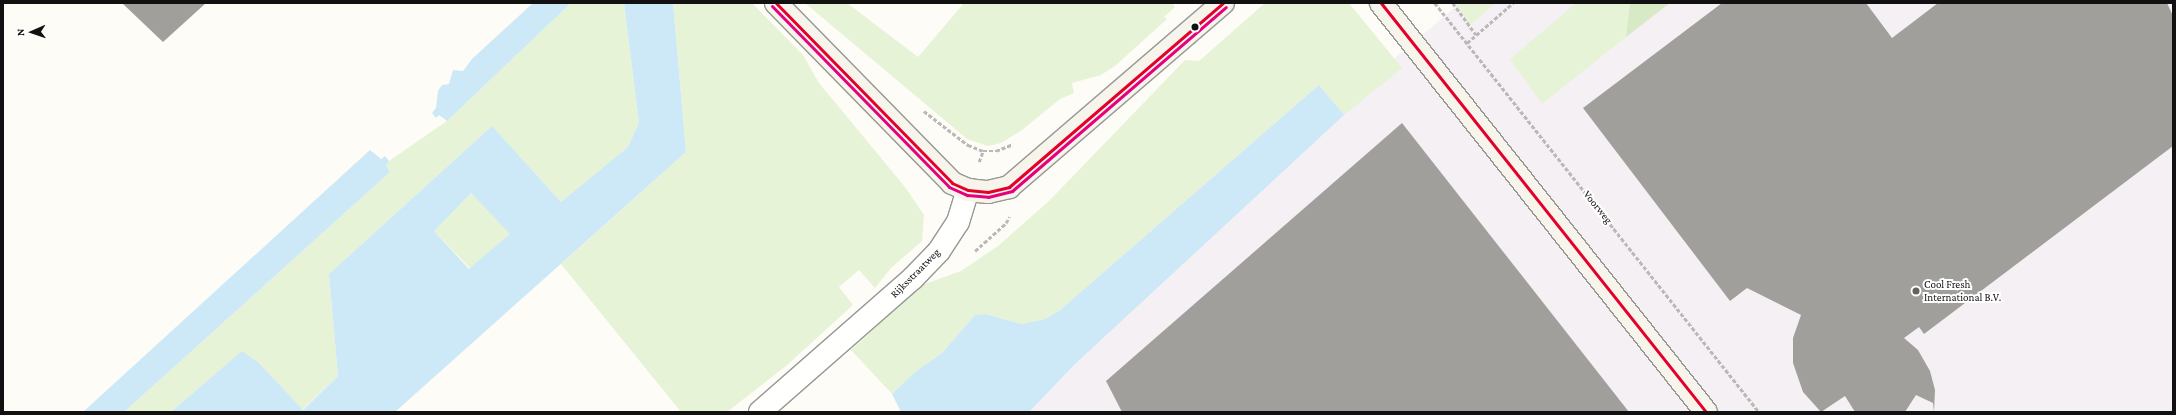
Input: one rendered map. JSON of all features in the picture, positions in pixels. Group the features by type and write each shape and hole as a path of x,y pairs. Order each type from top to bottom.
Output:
{"street":[{"path":"776,3 952,183 968,190 988,192 1009,187 1224,3"},
{"path":"1381,3 1706,412"},
{"name":"Rijksstraatweg","path":"760,412 913,278 939,251 958,222 968,190"}],"path":[{"name":"Voorweg","path":"1435,3 1759,412"},
{"path":"1453,3 1476,35"},
{"path":"1467,43 1513,3"}],"shaded area":[{"path":"1460,3 2173,3 2173,412 987,412 1086,320"}],"green space":[{"path":"571,3 624,3 639,123 628,147 561,202 492,126 329,274 338,376 302,410 258,362 242,352 171,412 124,412 390,172 386,164 389,161 447,121"},
{"path":"673,3 752,3 803,55 819,83 905,187 924,215 922,241 891,268 875,288 859,270 839,287 853,305 786,366 727,412 681,412 561,264 686,152"},
{"path":"805,3 847,3 918,57 964,3 1172,3 1175,7 1164,17 1167,19 1115,66 1101,75 1072,83 1074,93 1060,99 1022,130 1001,143 988,146 967,139"},
{"path":"1265,3 1349,3 1402,68 1344,115 1319,85 1059,311 1045,319 1022,324 985,314 975,315 942,353 915,372 892,394 851,350 922,285 961,271 998,246 1049,201 1185,60 1199,61"},
{"path":"1455,3 1496,3 1470,25"},
{"path":"1576,3 1630,3 1626,37 1542,104 1510,59"},
{"path":"1630,3 1670,3 1626,37"},
{"path":"471,193 511,234 472,271 433,230"}],"water":[{"path":"533,3 571,3 447,121 439,115 436,118 432,113 436,108 438,91 442,85 449,84 453,70 463,71 472,59"},
{"path":"624,3 673,3 686,152 395,412 171,412 242,351 258,362 303,410 338,376 329,274 492,126 561,202 628,147 639,123","holes":["471,193 510,234 469,269 434,231"]},
{"path":"1319,85 1344,115 1075,364 1029,412 901,412 892,394 915,372 942,353 975,315 985,314 1022,324 1045,319 1059,311"},
{"path":"370,150 381,159 385,156 389,161 386,165 390,172 124,412 83,412"}],"building":[{"path":"122,3 206,3 163,42"},
{"path":"1722,3 1866,3 1892,38 1938,3 2167,3 2173,16 2173,146 1924,334 1919,327 1904,338 1918,350 1930,371 1935,390 1934,412 1933,403 1916,395 1905,412 1855,412 1845,396 1821,412 1803,392 1793,363 1793,338 1801,315 1747,288 1730,301 1583,108"},
{"path":"1402,123 1629,412 1122,412 1106,381"}],"transit line":[{"path":"776,3 952,183 968,190 988,192 1009,187 1223,3"},
{"path":"1381,3 1706,412"},
{"path":"772,6 949,187 967,195 988,197 1012,191 1226,7"}],"place":[{"name":"Cool Fresh International B.V.","path":"1916,291"}]}
